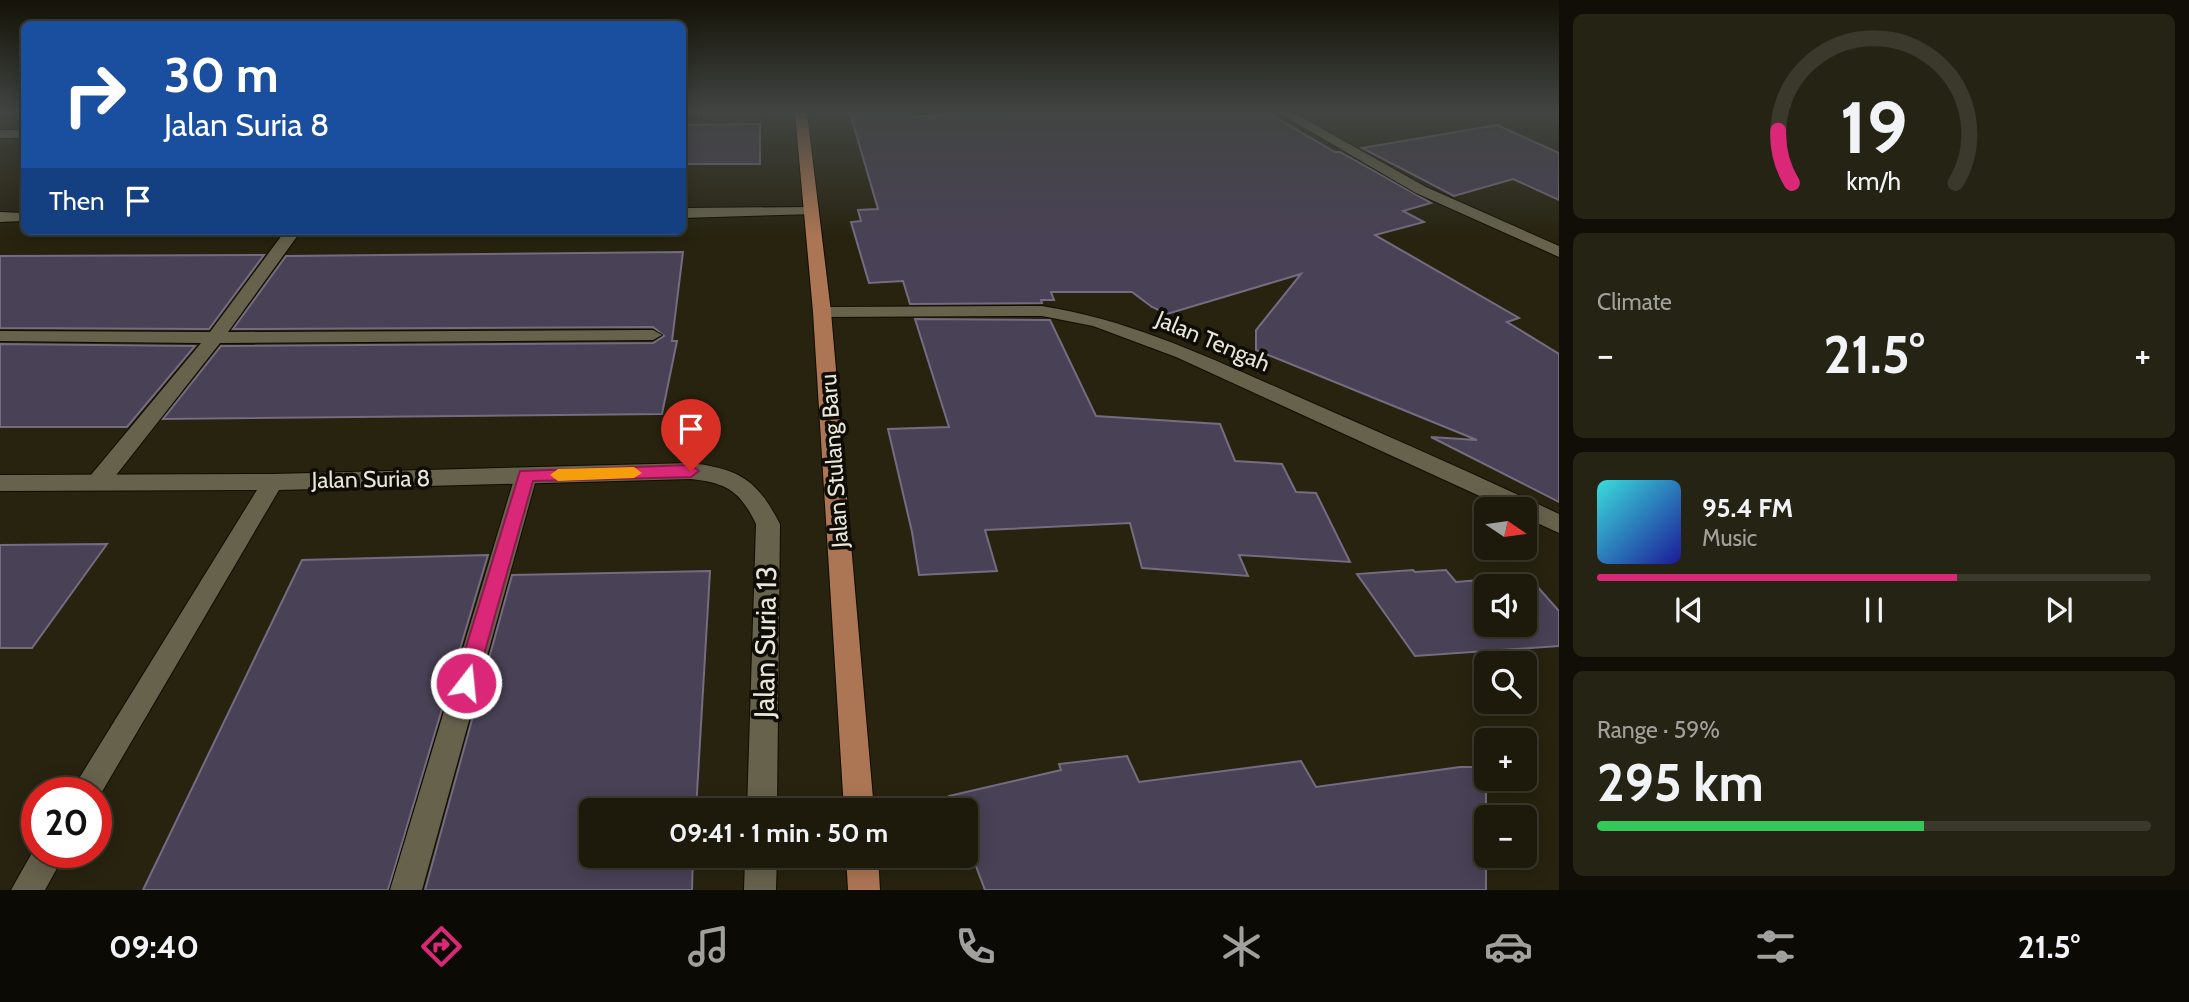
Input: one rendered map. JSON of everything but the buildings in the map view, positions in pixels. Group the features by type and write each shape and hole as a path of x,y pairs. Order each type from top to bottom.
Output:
{"main road":[{"name":"Jalan Stulang Baru","path":"805,155 822,312 858,798"},
{"path":"863,868 864,890"}],"street":[{"path":"1358,155 1421,190 1559,252"},
{"path":"686,213 810,211"},
{"path":"0,217 21,217"},
{"path":"98,482 215,338 290,235"},
{"name":"Jalan Tengah","path":"822,312 1042,311 1077,315 1154,341 1457,475 1559,524"},
{"path":"0,336 215,338 653,335"},
{"name":"Jalan Suria 8","path":"0,483 273,482 691,471 716,473 740,482"},
{"path":"405,890 526,476"},
{"path":"95,777 273,482"},
{"name":"Jalan Suria 13","path":"740,482 757,500 768,524 762,798"},
{"path":"27,890 40,868"},
{"path":"760,890 761,868"}],"slow traffic":[{"path":"558,475 634,473"}],"route":[{"path":"466,683 526,476 691,471"}]}
